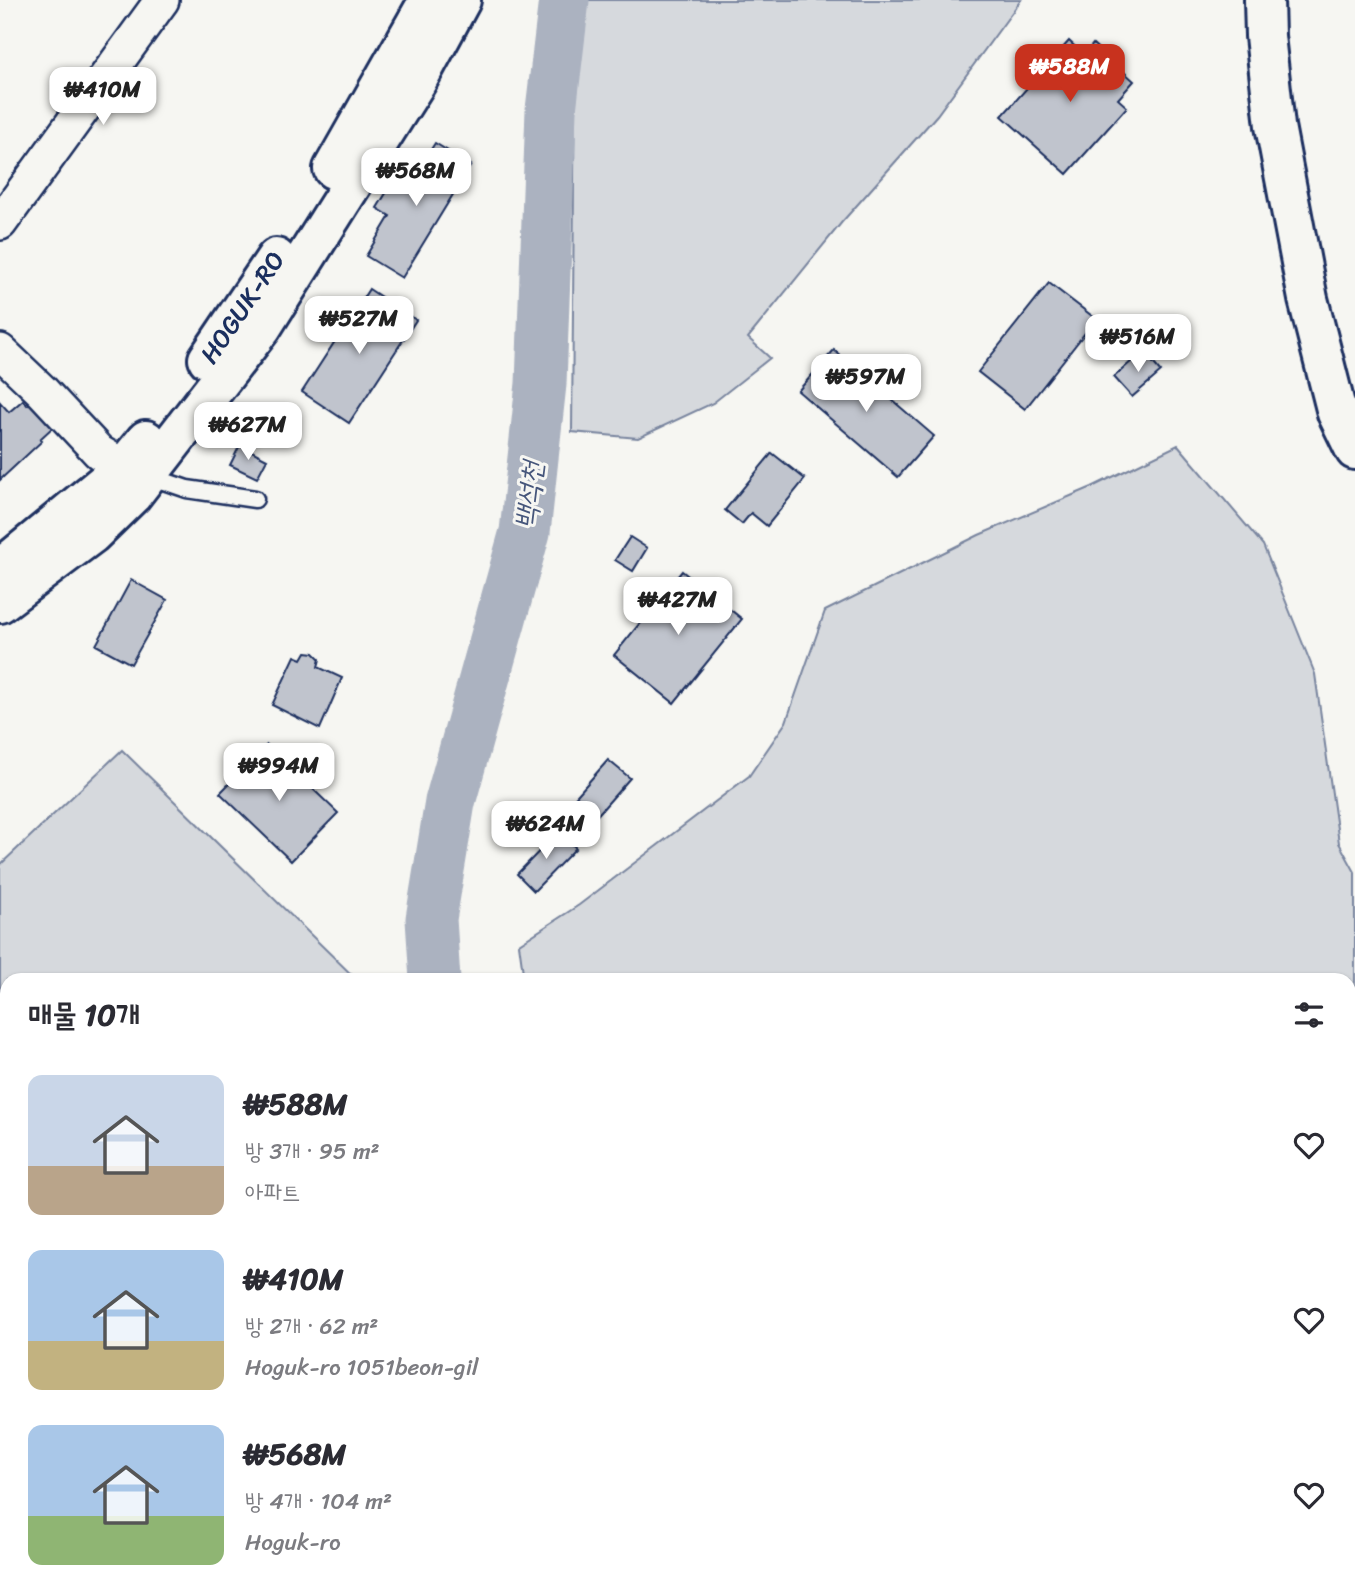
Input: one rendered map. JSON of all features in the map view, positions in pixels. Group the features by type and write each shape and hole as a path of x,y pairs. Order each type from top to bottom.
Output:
{"main road":[{"name":"HOGUK-RO","path":"0,603 92,534 132,495 136,471 184,394 316,200 429,0"},
{"name":"HOGUK-RO","path":"0,569 136,471 262,327 417,81 461,0"},
{"path":"1264,0 1265,36 1275,126 1308,299 1337,412 1355,450"}],"street":[{"path":"0,223 162,0"},
{"path":"0,351 43,391 99,452 136,471"}],"lane":[{"path":"136,471 187,489 255,499"}],"shaded area":[{"path":"583,0 1021,0 937,115 842,222 748,338 770,358 713,403 638,438 572,432 575,60 578,15"},
{"path":"1178,445 1263,545 1315,674 1339,843 1355,872 1355,973 523,973 519,944 579,905 749,776 786,722 825,611 979,535 1092,487"},
{"path":"122,750 350,973 0,973 0,865"}],"building":[{"path":"1069,41 1084,55 1093,44 1134,81 1118,99 1127,107 1067,174 1002,116"},
{"path":"435,143 471,165 402,278 366,256 390,216 377,208 405,162 418,170"},
{"path":"1049,283 1096,319 1025,409 978,372"},
{"path":"369,289 416,320 349,423 302,392"},
{"path":"834,350 934,436 898,477 798,391"},
{"path":"1143,351 1161,372 1132,397 1114,377"},
{"path":"23,400 27,405 30,403 53,427 40,439 42,441 0,480 0,402 9,412"},
{"path":"240,445 267,459 257,478 230,465"},
{"path":"772,453 805,479 767,526 751,513 742,524 725,510"},
{"path":"630,537 647,548 633,571 615,560"},
{"path":"682,571 742,619 674,703 614,655"},
{"path":"131,580 167,600 131,664 96,645"},
{"path":"306,652 314,653 320,659 318,667 342,678 320,729 272,705 295,656 302,659"},
{"path":"267,745 338,813 291,861 220,793"},
{"path":"608,760 630,778 586,828 564,810"},
{"path":"559,831 576,848 534,891 517,874"}],"waterway":[{"name":"백석천","path":"435,973 431,919 450,802 525,532 541,384 551,110 564,0"}]}
